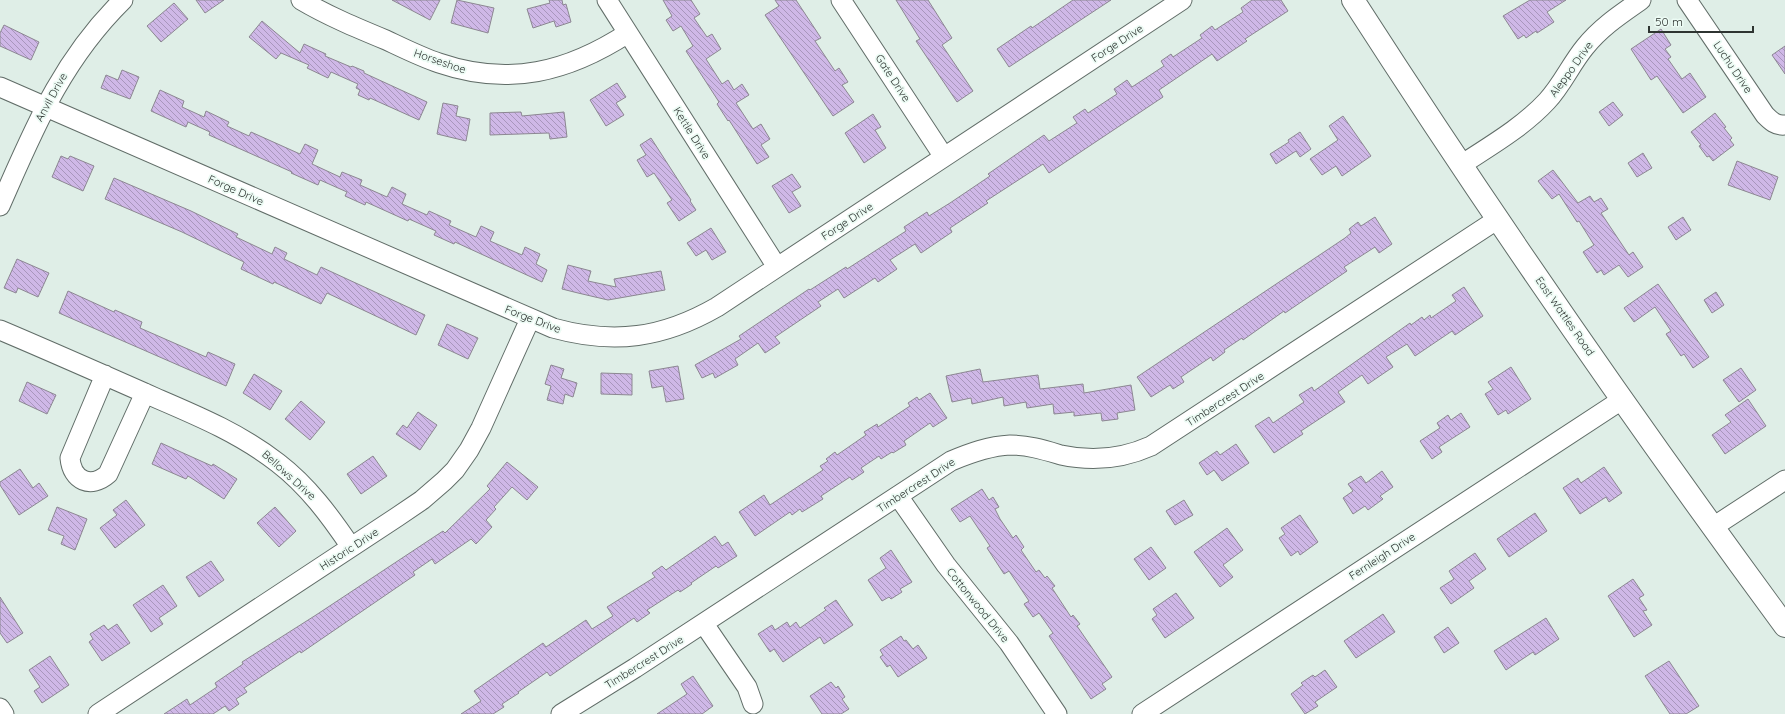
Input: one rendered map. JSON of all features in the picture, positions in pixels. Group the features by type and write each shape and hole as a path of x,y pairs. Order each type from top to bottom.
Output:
{"main road":[{"name":"East Wattles Road","path":"1354,0 1461,165 1498,219 1713,527 1785,626"}],"street":[{"name":"Anvil Drive","path":"0,206 45,106 71,61 104,20 123,0"},
{"name":"Horseshoe","path":"301,0 334,18 438,63 486,73 517,74 554,69 592,55 628,33"},
{"name":"Kettle Drive","path":"607,0 777,267"},
{"name":"Gate Drive","path":"841,0 944,157"},
{"name":"Forge Drive","path":"0,87 530,319 554,328 594,337 616,338 665,331 701,316 1182,0"},
{"name":"Aleppo Drive","path":"1461,165 1535,113 1557,89 1585,47 1596,35 1608,23 1641,0"},
{"name":"Luchu Drive","path":"1687,0 1765,115 1772,122 1780,126 1785,125"},
{"name":"Timbercrest Drive","path":"561,714 704,624 951,462 977,451 994,447 1010,446 1028,447 1081,459 1116,458 1134,454 1151,446 1498,219"},
{"name":"Historic Drive","path":"98,714 422,500 455,470 469,450 481,428 530,319"},
{"name":"Bellows Drive","path":"0,330 230,431 247,441 279,464 315,497 351,547"},
{"path":"105,375 70,458 73,473 83,480 94,482 108,474 144,393"},
{"name":"Fernleigh Drive","path":"1142,714 1623,399"},
{"path":"1713,527 1785,480"},
{"name":"Cottonwood Drive","path":"898,496 950,570 1005,638 1057,714"},
{"path":"704,624 747,687 756,711"},
{"path":"0,708 4,714"}],"building":[{"path":"196,0 224,0 205,13"},
{"path":"392,0 440,0 430,20"},
{"path":"457,0 494,8 488,33 451,23"},
{"path":"549,0 562,0 563,5 566,4 571,22 556,27 554,21 533,28 527,9 550,3"},
{"path":"663,0 691,0 700,14 694,18 707,37 712,34 721,49 706,59 722,84 728,80 734,90 742,84 749,95 736,103 753,129 761,124 770,139 761,145 769,157 757,164 717,104 719,102 686,51 693,46 681,26 673,31 666,20 672,16"},
{"path":"775,0 796,0 821,38 815,41 835,71 839,68 848,82 842,85 854,102 833,116 765,15 779,6"},
{"path":"896,0 928,0 952,38 942,45 973,91 957,102 916,41 920,39"},
{"path":"1073,0 1111,0 1009,67 997,49 1031,26 1032,28"},
{"path":"1252,0 1281,0 1288,11 1245,39 1247,41 1217,61 1212,54 1159,90 1163,97 1049,173 1043,164 986,201 988,203 950,228 952,232 921,253 915,244 890,260 897,269 878,282 875,278 844,298 838,289 818,302 821,306 775,337 780,343 765,353 758,343 735,359 738,365 715,378 713,373 702,378 695,365 741,339 739,336 809,289 810,290 846,267 847,269 906,231 904,227 927,212 929,216 950,203 990,176 988,174 1044,135 1049,141 1077,123 1073,117 1085,109 1088,113 1117,94 1114,89 1127,80 1132,87 1164,66 1161,61 1171,54 1173,57 1202,38 1200,35 1212,26 1215,30 1243,12 1241,8"},
{"path":"1530,0 1566,0 1547,12 1554,22 1537,33 1536,31 1526,38 1524,35 1518,39 1503,16"},
{"path":"174,3 188,19 161,42 147,26"},
{"path":"262,21 300,53 304,44 326,54 325,56 364,71 364,73 427,102 419,120 370,98 369,100 358,95 360,90 356,88 358,84 331,72 328,78 307,68 309,65 281,53 276,59 249,37"},
{"path":"4,25 39,42 31,60 0,46 0,33"},
{"path":"1661,29 1671,45 1665,49 1671,57 1668,59 1682,79 1690,73 1706,97 1683,113 1657,76 1651,80 1631,49"},
{"path":"1785,46 1785,74 1772,55"},
{"path":"122,70 139,77 130,99 101,88 106,75 118,80"},
{"path":"617,83 626,97 616,103 624,115 606,126 590,100"},
{"path":"160,90 184,101 182,107 204,117 206,111 229,122 227,126 249,136 251,132 300,154 305,144 318,150 312,164 340,177 342,172 362,180 360,185 387,197 392,187 406,194 402,204 427,215 429,211 451,221 449,225 476,237 481,226 494,232 490,241 522,255 525,247 540,254 536,264 547,270 542,282 455,242 454,244 434,235 436,231 409,219 408,221 366,202 365,205 345,196 347,192 320,180 318,185 291,173 292,172 209,135 210,132 188,122 186,127 151,111"},
{"path":"1613,102 1623,115 1609,126 1599,112"},
{"path":"443,103 458,106 456,116 470,119 466,141 437,134"},
{"path":"521,112 522,116 564,112 567,137 550,139 549,133 490,135 490,113"},
{"path":"1715,113 1726,127 1724,128 1732,138 1730,140 1734,145 1713,161 1709,156 1707,157 1699,146 1701,145 1691,132"},
{"path":"873,114 881,127 875,130 886,148 864,163 845,133"},
{"path":"1343,116 1371,156 1342,176 1336,166 1322,175 1310,159 1338,140 1329,126"},
{"path":"1300,132 1311,149 1300,157 1296,151 1276,164 1270,154 1289,142 1288,140"},
{"path":"651,138 696,210 679,221 667,203 672,200 654,173 647,177 637,160 646,155 640,145"},
{"path":"1643,153 1652,168 1637,177 1628,163"},
{"path":"61,156 68,159 70,156 94,166 83,191 52,177"},
{"path":"1737,161 1778,177 1770,200 1728,185"},
{"path":"1553,170 1578,203 1590,196 1594,202 1601,198 1608,209 1601,213 1629,255 1633,252 1643,267 1628,277 1619,265 1604,275 1601,270 1597,273 1583,252 1594,245 1579,221 1577,222 1559,194 1552,199 1538,181"},
{"path":"792,174 801,187 792,192 801,206 789,213 772,186"},
{"path":"114,178 191,211 238,234 236,237 272,254 275,247 287,253 284,259 317,275 321,267 425,315 416,335 327,293 321,304 274,282 273,284 241,269 244,262 182,232 105,199"},
{"path":"1375,217 1392,244 1379,253 1375,247 1344,267 1347,271 1285,313 1284,311 1243,340 1242,338 1224,350 1225,352 1213,361 1211,357 1181,377 1184,382 1173,389 1170,385 1151,397 1137,377 1345,238 1351,233 1349,229 1358,222 1361,226"},
{"path":"1683,217 1691,230 1676,240 1668,227"},
{"path":"711,228 726,252 712,260 706,250 696,256 687,243"},
{"path":"17,259 49,273 38,297 18,288 16,293 4,288"},
{"path":"568,265 591,271 588,281 616,287 614,279 661,271 665,290 608,300 562,289"},
{"path":"1658,284 1709,357 1693,368 1684,354 1681,356 1666,334 1671,331 1655,307 1634,322 1624,308"},
{"path":"1464,287 1483,316 1455,335 1452,331 1415,356 1407,344 1386,357 1393,367 1368,384 1362,375 1338,392 1345,402 1301,431 1303,434 1274,453 1255,426 1269,417 1273,423 1304,402 1299,395 1312,387 1314,391 1410,323 1411,325 1422,317 1424,320 1430,315 1431,318 1456,301 1452,295"},
{"path":"68,291 114,312 115,310 142,322 140,328 206,357 208,352 235,364 226,386 59,313"},
{"path":"1716,292 1724,305 1712,313 1704,300"},
{"path":"447,324 478,338 468,359 438,345"},
{"path":"551,365 564,369 561,378 577,383 573,397 565,394 563,404 547,400 551,386 545,384"},
{"path":"678,366 684,399 666,402 663,386 652,388 649,371"},
{"path":"1511,367 1531,399 1508,414 1506,410 1498,415 1485,394 1493,389 1488,382"},
{"path":"1741,368 1756,390 1739,402 1723,380"},
{"path":"980,369 983,382 1038,375 1040,389 1083,384 1084,393 1131,385 1135,410 1117,413 1118,419 1102,421 1101,413 1074,416 1074,412 1054,414 1053,404 1027,408 1026,402 1004,406 1003,397 972,404 971,398 952,402 946,376"},
{"path":"601,373 632,374 632,395 601,394"},
{"path":"254,374 282,391 270,410 243,393"},
{"path":"27,382 56,395 47,414 19,401"},
{"path":"930,393 947,418 933,427 930,423 904,441 906,445 881,459 879,456 861,468 864,472 852,480 850,477 821,496 823,499 802,512 800,509 792,515 790,512 755,536 739,512 764,495 770,505 823,470 820,466 828,461 826,459 835,452 837,455 866,435 864,432 877,424 878,427 910,406 908,403 917,397 919,400"},
{"path":"1748,399 1766,426 1725,454 1712,435 1731,422 1725,415"},
{"path":"301,401 325,422 310,440 285,419"},
{"path":"418,412 437,425 420,450 396,434 403,425 407,428"},
{"path":"1461,413 1470,427 1439,447 1442,452 1432,459 1420,441 1440,428 1437,423 1448,415 1451,420"},
{"path":"161,443 212,466 213,464 237,479 224,499 188,476 186,479 152,464"},
{"path":"1236,444 1249,463 1222,481 1214,470 1207,475 1199,463 1217,451 1220,455"},
{"path":"373,456 387,476 361,494 347,474"},
{"path":"507,462 538,487 527,500 512,487 494,507 496,509 486,520 492,527 476,544 471,539 435,564 432,559 413,572 415,575 301,653 300,651 244,688 247,692 236,699 239,704 229,711 225,706 213,714 164,714 187,699 190,705 217,687 215,683 243,664 242,662 443,531 445,533 490,489 487,486"},
{"path":"1604,467 1622,493 1609,502 1606,497 1580,514 1563,488 1578,478 1581,483"},
{"path":"20,469 33,488 39,483 48,496 19,515 0,485 0,482"},
{"path":"1382,471 1393,487 1380,496 1383,499 1368,510 1365,506 1353,514 1343,498 1353,491 1348,484 1361,476 1366,483"},
{"path":"982,489 989,500 993,497 999,507 995,509 1000,519 1013,538 1016,535 1024,547 1021,550 1036,572 1039,570 1045,578 1047,576 1055,586 1052,588 1071,617 1073,615 1080,624 1077,626 1112,677 1102,684 1106,689 1091,699 1049,636 1053,633 1039,613 1033,617 1024,604 1029,601 1009,571 1004,574 987,548 990,546 970,516 960,522 951,509"},
{"path":"126,500 145,525 115,548 100,528 117,515 113,510"},
{"path":"1184,500 1193,515 1175,525 1166,511"},
{"path":"57,507 87,519 75,550 61,544 64,536 48,530"},
{"path":"275,507 296,531 279,547 257,523"},
{"path":"1535,513 1547,531 1509,557 1497,539"},
{"path":"1300,515 1318,542 1300,555 1298,551 1291,556 1279,538 1285,534 1281,528"},
{"path":"1227,528 1243,550 1223,565 1233,577 1220,587 1194,552"},
{"path":"715,536 722,546 728,542 737,556 718,568 716,566 680,592 678,590 647,610 650,613 637,622 634,618 550,676 547,672 502,704 504,707 493,714 461,714 481,701 474,691 543,643 546,647 586,620 592,629 613,616 607,607 655,577 652,573 662,566 666,570"},
{"path":"1151,547 1166,568 1149,580 1134,559"},
{"path":"891,550 912,582 900,589 902,592 891,599 889,597 882,601 868,580 886,568 880,558"},
{"path":"1475,553 1486,569 1469,581 1474,588 1451,604 1440,588 1454,579 1449,571"},
{"path":"211,561 224,580 199,597 186,577"},
{"path":"1633,579 1644,595 1639,598 1647,610 1643,611 1652,625 1634,637 1608,596"},
{"path":"163,585 177,606 159,618 163,624 151,632 133,605"},
{"path":"1176,593 1194,618 1165,638 1152,619 1157,615 1153,609"},
{"path":"0,597 23,633 7,643 0,633"},
{"path":"836,600 853,625 824,644 820,637 783,662 774,649 770,652 758,634 772,625 775,630 787,622 790,627 796,622 800,628 826,610 824,608"},
{"path":"1383,614 1395,632 1356,658 1344,641"},
{"path":"1546,618 1559,639 1535,655 1533,652 1506,670 1494,651"},
{"path":"117,624 130,643 102,661 89,642 93,639 90,634 104,625 108,630"},
{"path":"1448,627 1459,643 1444,653 1434,637"},
{"path":"901,636 913,649 918,645 927,658 898,677 890,665 887,667 880,657 883,655 880,650"},
{"path":"50,656 69,685 42,703 34,691 40,687 29,670"},
{"path":"1669,661 1699,706 1686,714 1670,714 1645,676"},
{"path":"1325,670 1337,687 1315,702 1318,706 1305,714 1291,694 1303,685 1301,683 1313,675 1315,677"},
{"path":"693,676 713,706 702,714 657,714 687,694 681,684"},
{"path":"831,682 836,688 838,686 845,697 842,699 849,709 841,714 822,714 810,696"}]}
